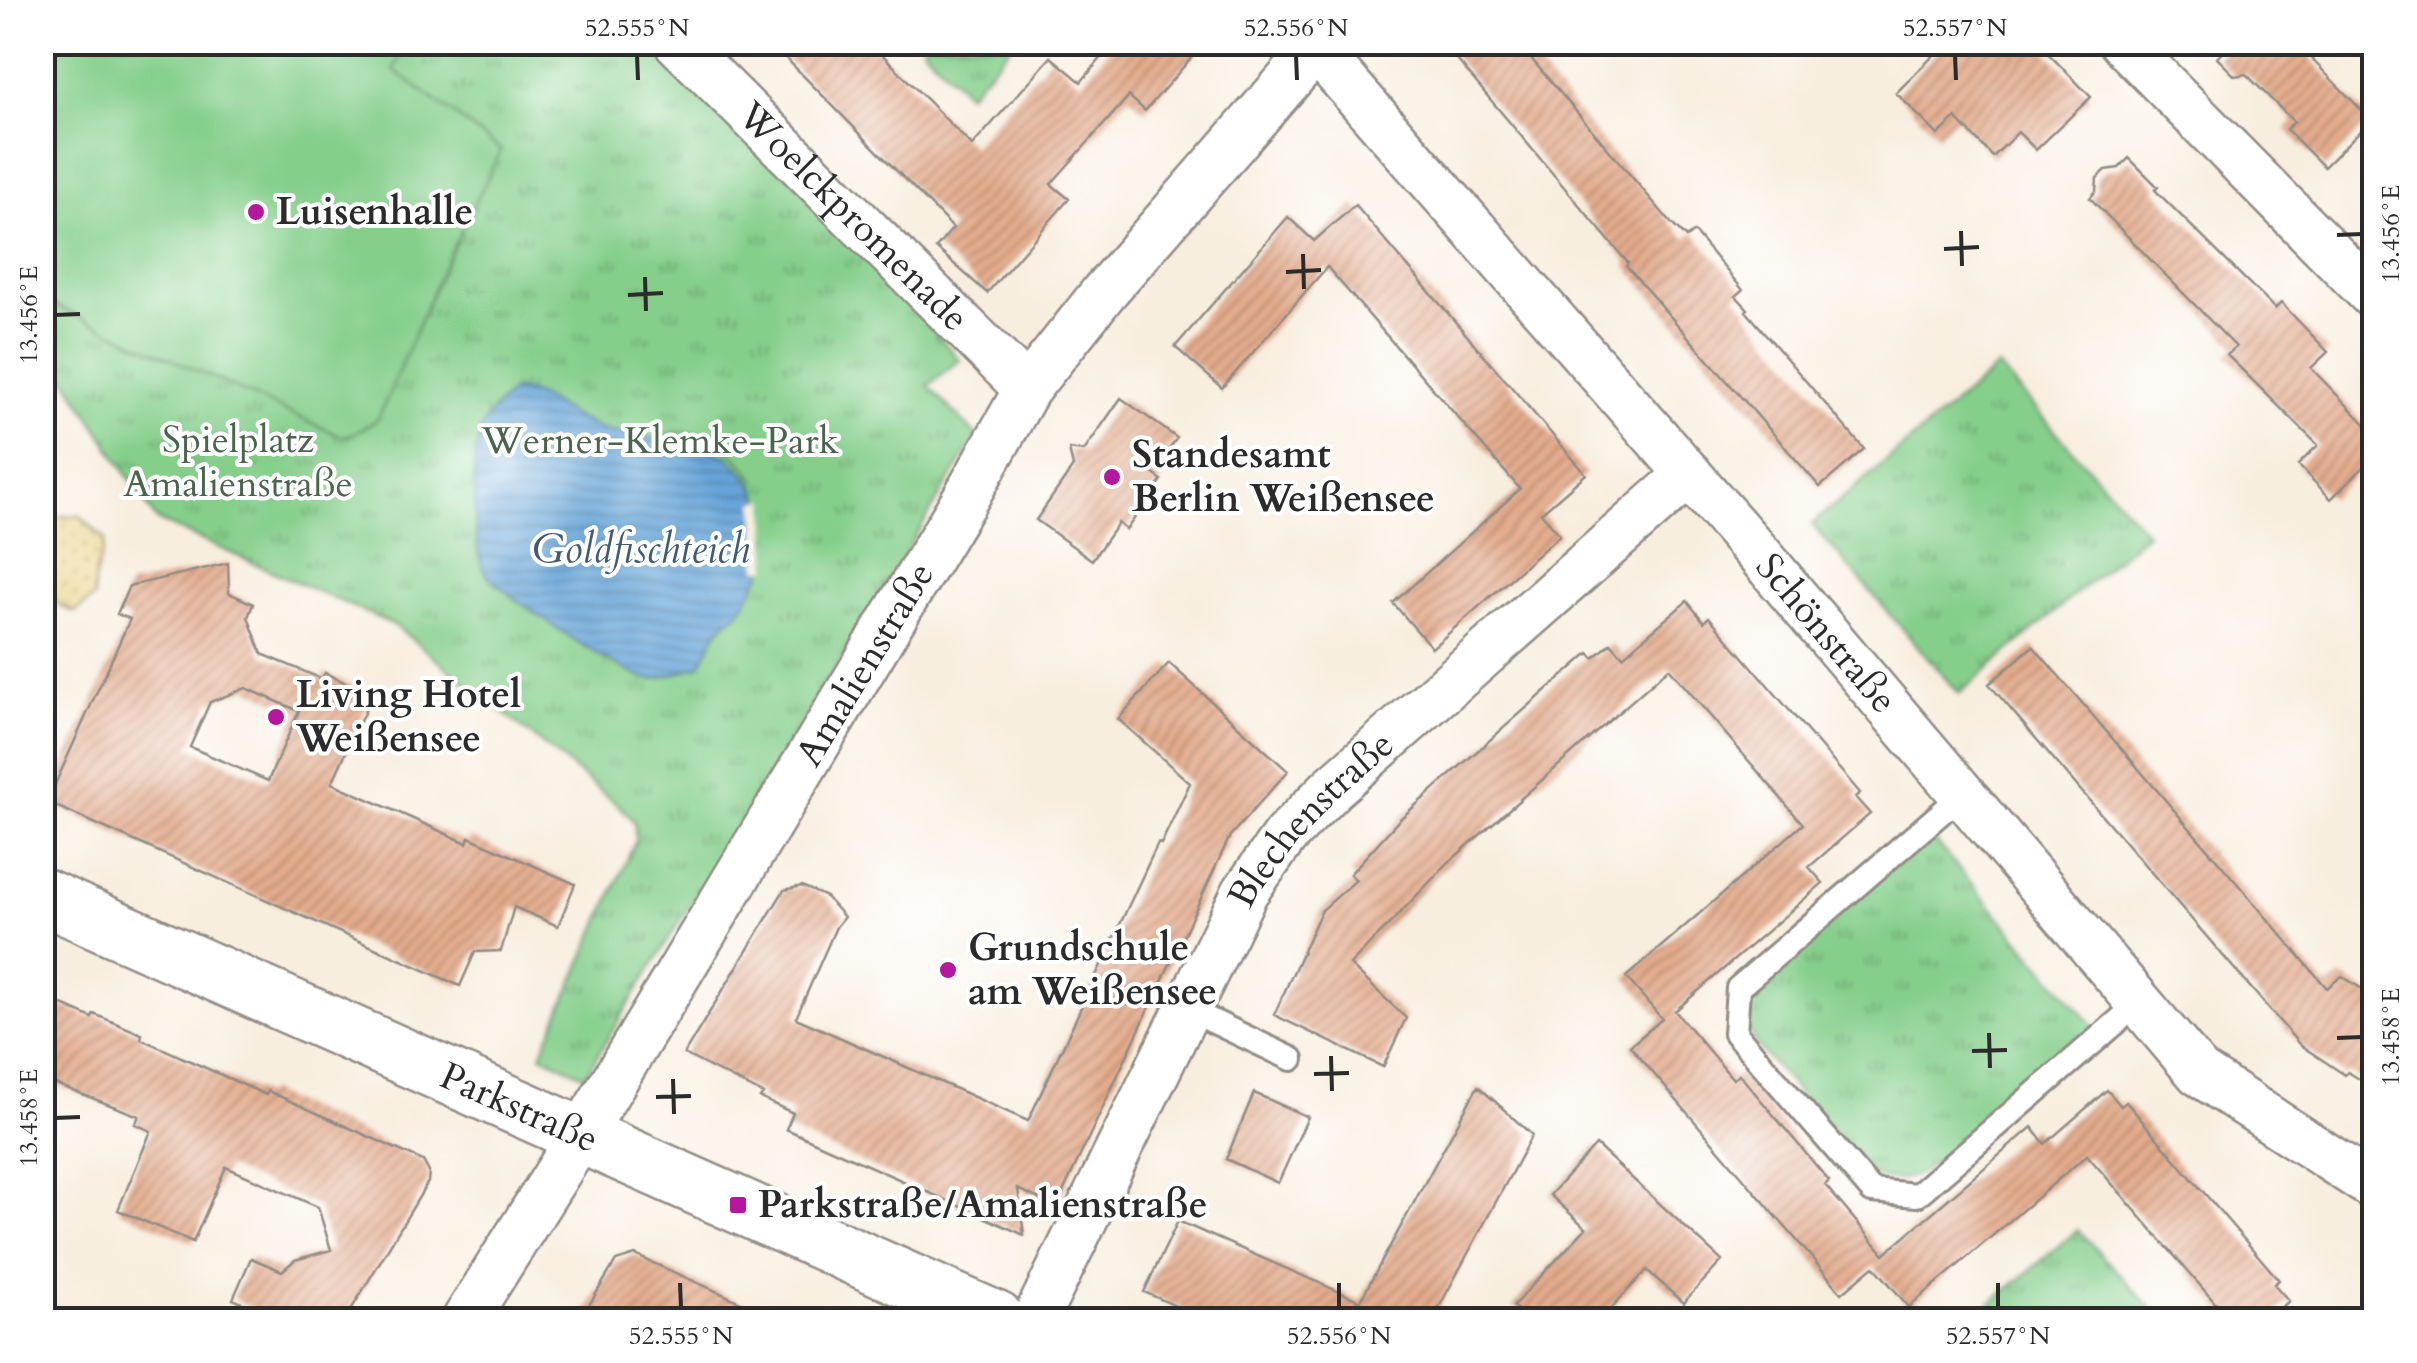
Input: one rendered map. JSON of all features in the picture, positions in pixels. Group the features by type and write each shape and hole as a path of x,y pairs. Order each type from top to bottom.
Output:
{"street":[{"name":"Woelckpromenade","path":"677,42 1027,389"},
{"path":"2122,42 2374,297"},
{"name":"Amalienstraße","path":"465,1320 976,482 1027,389 1104,292 1330,51"},
{"name":"Schönstraße","path":"1330,51 2199,1073 2374,1188"},
{"name":"Blechenstraße","path":"1035,1320 1245,892 1285,836 1331,789 1689,474"},
{"name":"Parkstraße","path":"42,896 996,1320"}],"lane":[{"path":"1963,794 1738,988 1735,1033 1872,1191 1917,1195 2139,1003"},
{"path":"1187,1009 1292,1059"}],"green space":[{"name":"Luisenhalle","path":"43,42 406,43 394,70 501,150 440,274 378,419 353,434 340,436 43,300"},
{"name":"Werner-Klemke-Park","path":"406,43 640,43 804,190 960,360 928,386 977,436 585,1076 541,1055 636,840 634,821 394,625 156,520 43,342 42,300 340,436 353,434 378,419 440,274 501,150 393,69"},
{"path":"927,43 1005,43 1009,48 968,94 922,47"},
{"path":"1998,367 2147,533 1959,694 1812,524"},
{"path":"675,432 722,445 756,481 751,486 639,452 654,438"},
{"path":"1929,834 2095,1028 1925,1171 1890,1180 1868,1173 1756,1045 1748,1023 1747,1002 1751,986"},
{"path":"2078,1230 2151,1308 2143,1320 1971,1320"}],"sand":[{"path":"79,515 105,540 94,598 75,612 63,608 53,597 43,564 42,518"}],"water":[{"name":"Goldfischteich","path":"513,390 537,396 606,430 718,452 733,461 751,482 761,500 763,571 741,610 718,630 700,666 654,679 635,675 534,612 483,569 476,522 477,444 486,420"}],"pier":[{"path":"766,499 768,569 758,569 755,502"}],"building":[{"path":"770,42 870,42 972,146 1051,57 1081,82 1115,42 1205,42 1145,111 1129,96 1051,184 1069,199 987,293 936,248 953,228"},
{"path":"1442,42 1517,42 1672,224 1686,238 1694,232 1743,290 1736,296 1746,311 1864,449 1820,487 1626,266 1628,263"},
{"path":"1947,42 2037,42 2091,97 2036,150 2018,132 1993,157 1956,118 1938,135 1896,93"},
{"path":"2232,42 2295,42 2371,120 2324,167 2286,129 2294,122 2246,74 2235,76 2217,58"},
{"path":"2129,158 2158,187 2155,190 2275,309 2281,303 2328,352 2311,368 2374,433 2374,457 2331,499 2298,465 2318,445 2227,355 2236,347 2090,198 2096,191 2097,178 2106,170 2119,168"},
{"path":"1355,205 1586,474 1541,513 1560,535 1432,648 1393,603 1520,489 1327,267 1222,388 1175,347 1288,217 1314,241"},
{"name":"Standesamt Berlin Weißensee","path":"1121,398 1177,438 1152,473 1162,480 1126,530 1118,523 1092,560 1036,520 1073,467 1069,449 1084,451"},
{"path":"228,563 229,593 253,604 248,617 262,654 322,679 325,673 372,695 332,783 467,843 469,837 575,884 558,926 514,907 501,951 475,952 460,986 47,802 130,619 117,614 129,586","holes":["246,688 299,711 268,781 190,747 210,702"]},
{"path":"1687,601 1704,622 1709,617 1778,697 1860,793 1855,797 1870,814 1809,867 1823,883 1675,1011 1733,1079 1739,1074 1884,1254 2032,1127 2045,1144 2107,1090 2121,1106 2126,1102 2279,1280 2274,1284 2289,1301 2266,1320 2230,1320 2087,1155 1909,1307 1874,1266 1842,1293 1630,1046 1662,1019 1626,977 1803,824 1669,668 1448,863 1350,965 1406,1018 1383,1067 1274,1015 1321,911 1356,880 1350,874 1400,819 1589,653 1594,658 1611,643 1623,656"},
{"path":"2033,646 2327,988 2342,976 2374,997 2374,1088 2348,1072 2345,1075 2300,1045 1989,684"},
{"path":"1169,663 1288,771 1230,836 1056,1207 1018,1189 1024,1235 786,1129 793,1113 684,1054 784,890 802,886 826,897 844,917 796,1018 1028,1121 1190,783 1118,719"},
{"path":"42,996 142,1034 141,1039 423,1161 429,1172 428,1182 345,1320 280,1320 233,1299 251,1258 282,1271 295,1260 331,1250 318,1207 226,1167 193,1242 118,1210 151,1131 135,1124 139,1116 42,1079"},
{"path":"1478,1086 1532,1135 1432,1320 1207,1320 1144,1292 1178,1221 1360,1301"},
{"path":"1254,1093 1308,1117 1278,1183 1226,1159"},
{"path":"1596,1145 1722,1261 1683,1303 1647,1270 1600,1320 1529,1320 1513,1306 1586,1228 1550,1195"},
{"path":"635,1255 781,1320 580,1320 616,1261"}],"place":[{"name":"Luisenhalle","path":"256,212"},
{"name":"Standesamt Berlin Weißensee","path":"1112,477"},
{"name":"Living Hotel Weißensee","path":"276,717"},
{"name":"Grundschule am Weißensee","path":"948,970"},
{"name":"Parkstraße/Amalienstraße","path":"738,1205"}],"park label":[{"name":"Spielplatz Amalienstraße","path":"238,462"}]}
